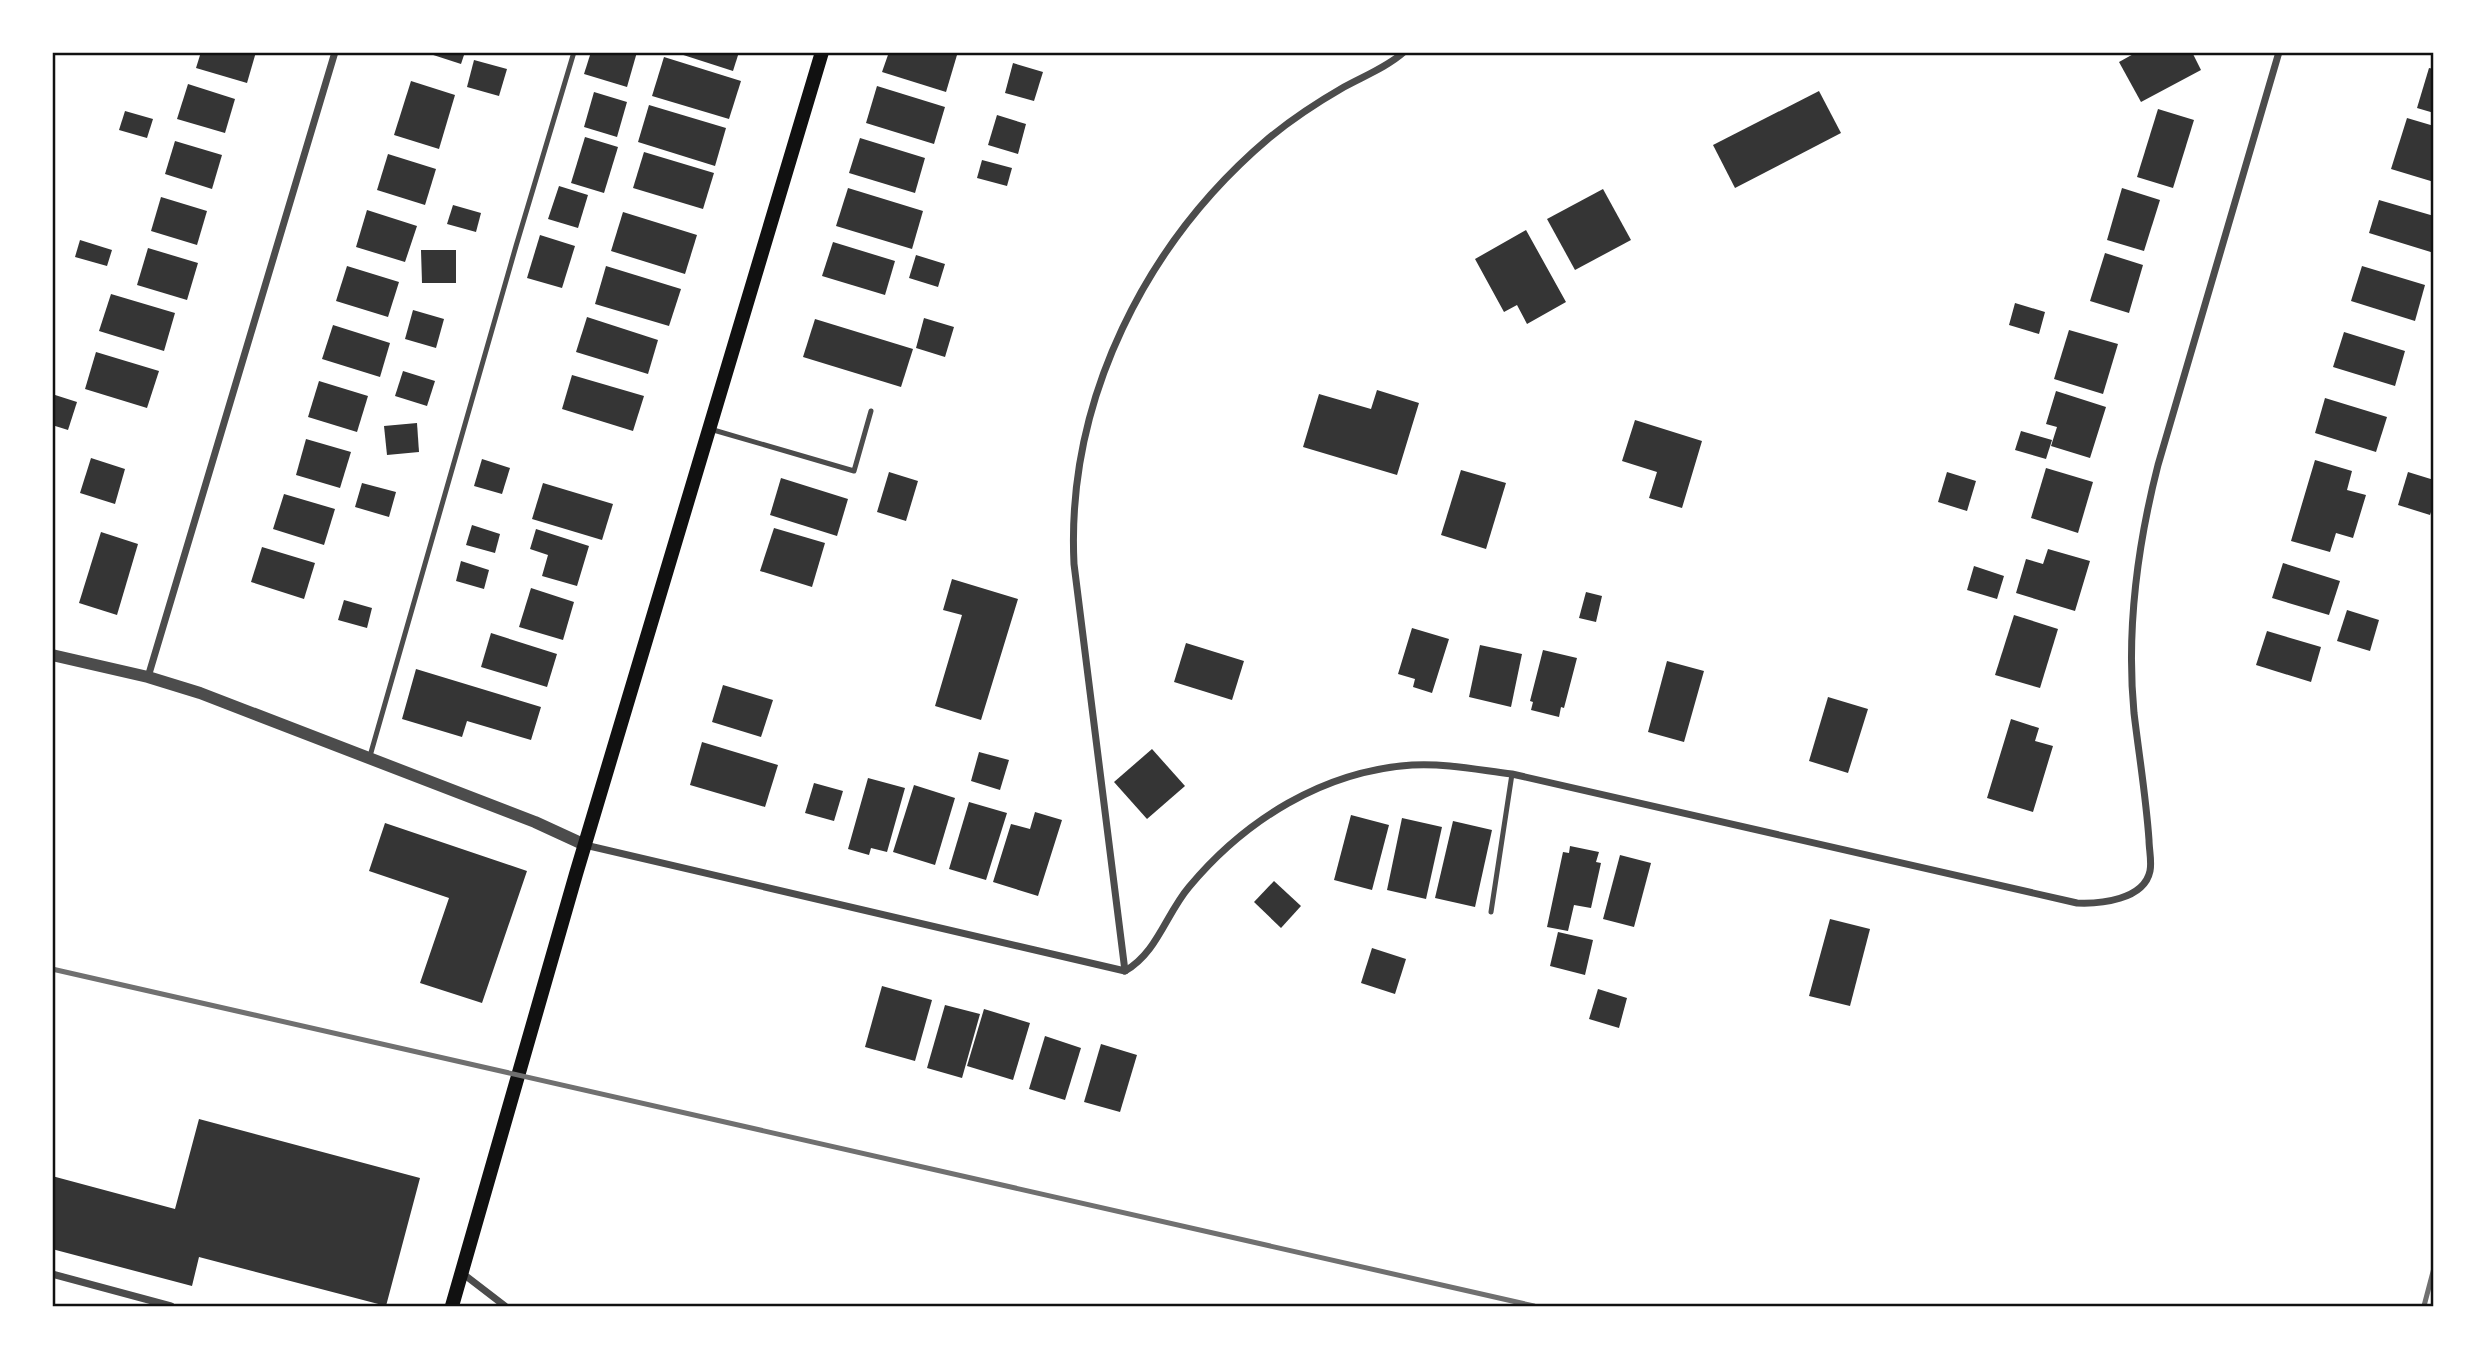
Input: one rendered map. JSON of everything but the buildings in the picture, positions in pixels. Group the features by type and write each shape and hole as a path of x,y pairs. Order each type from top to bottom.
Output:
{"main road":[{"path":"452,1307 585,845 822,52"}],"street":[{"path":"148,677 335,52"},
{"path":"1125,971 1074,564 1077,478 1097,394 1115,343 1145,284 1184,226 1213,192 1270,137 1306,110 1404,52"},
{"path":"52,655 148,677 200,693 535,822 585,845 1125,971 1148,952 1187,888 1214,857 1255,822 1290,801 1331,783 1401,766 1452,767 1512,775 2077,903 2099,904 2119,899 2141,887 2150,872 2145,785 2132,677 2134,595 2146,513 2278,52"},
{"path":"462,1273 505,1307"},
{"path":"52,1274 171,1307"}],"lane":[{"path":"369,759 574,52"},
{"path":"710,429 854,471 871,411"},
{"path":"1491,912 1512,775"}],"railway":[{"path":"52,969 1534,1306"},
{"path":"2424,1306 2434,1268"}]}
